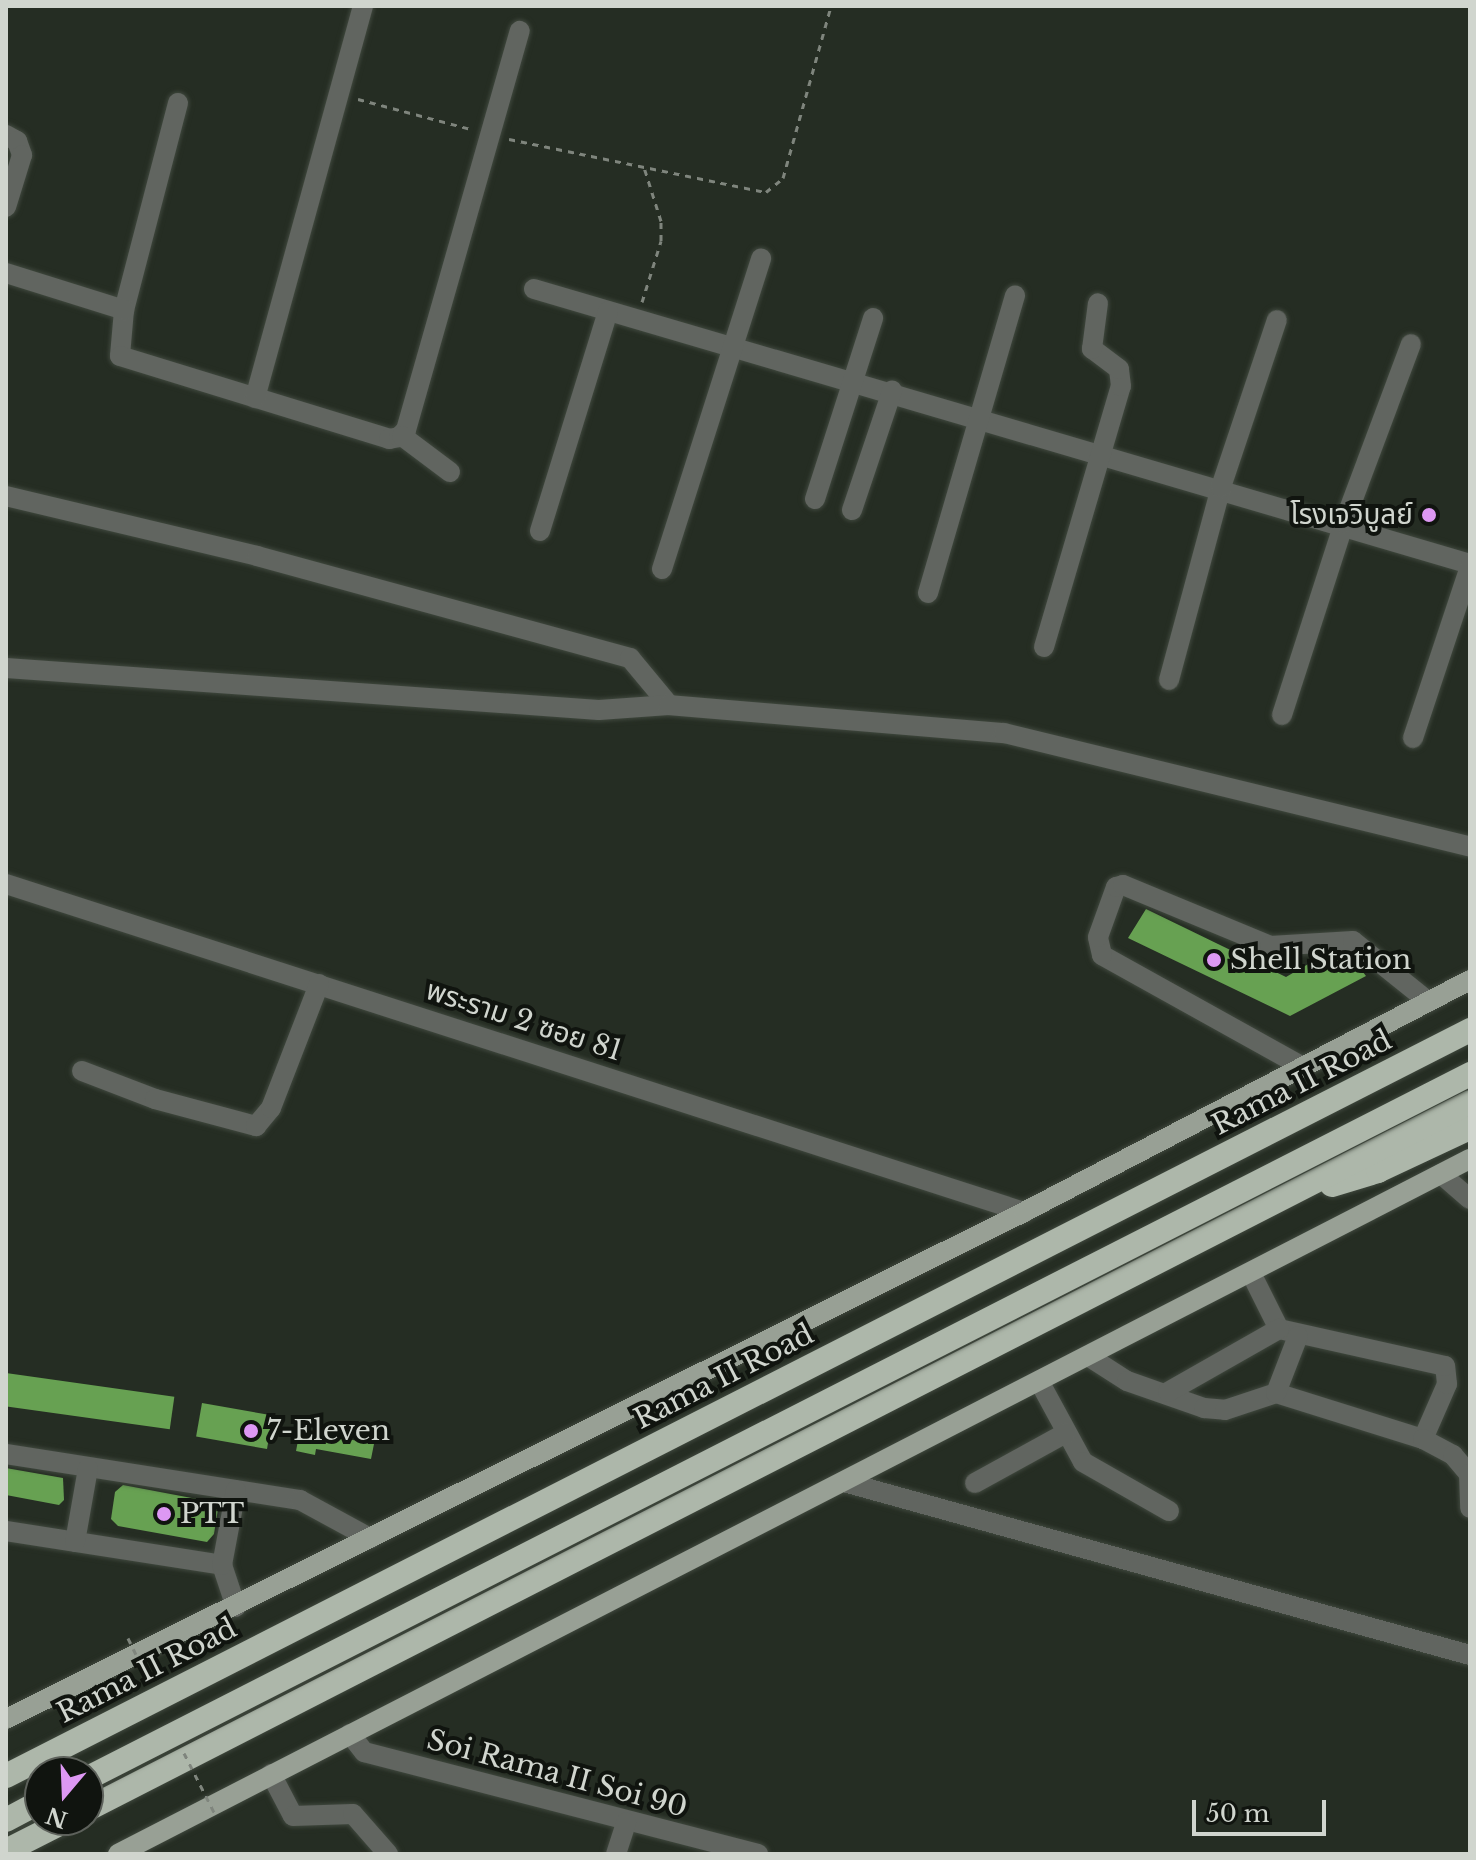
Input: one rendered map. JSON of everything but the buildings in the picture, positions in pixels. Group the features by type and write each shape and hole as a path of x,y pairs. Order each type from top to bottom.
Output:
{"highway":[{"path":"11,1773 1470,1031"},
{"path":"104,1770 1470,1074"},
{"path":"104,1801 1470,1102"},
{"path":"1267,1206 1378,1171 1470,1128"},
{"path":"6,1820 24,1810"},
{"path":"6,1851 35,1836"},
{"path":"13,1854 41,1836"}],"main road":[{"name":"Rama II Road","path":"6,1719 1024,1212 1470,980"},
{"path":"118,1854 1470,1159"}],"street":[{"path":"255,398 363,6"},
{"path":"402,436 520,31"},
{"path":"178,103 124,310 119,349 124,359 389,439 402,436 450,472"},
{"path":"6,135 17,141 22,151 6,207"},
{"path":"662,569 761,258"},
{"path":"6,273 124,310"},
{"path":"534,289 1344,523 1470,565 1413,738"},
{"path":"928,593 1015,295"},
{"path":"1044,647 1102,454 1121,379 1119,369 1092,349 1098,303"},
{"path":"540,531 608,311"},
{"path":"815,499 873,318"},
{"path":"1169,680 1221,487 1277,320"},
{"path":"1282,715 1344,523 1411,344"},
{"path":"852,510 892,391"},
{"path":"6,496 257,556 630,658 669,705"},
{"path":"6,668 599,710 669,705 1004,733 1468,851"},
{"name":"พระราม 2 ซอย 81","path":"6,884 1024,1212"},
{"path":"1303,1067 1102,955 1098,937 1116,887 1123,885 1270,946 1353,941 1429,1002"},
{"path":"82,1071 155,1099 256,1126 271,1108 319,984"},
{"path":"1441,1174 1470,1199"},
{"path":"1251,1273 1289,1333 1276,1393"},
{"path":"1168,1392 1289,1333 1445,1366 1447,1384 1423,1439"},
{"path":"1088,1356 1127,1381 1168,1392 1214,1410 1276,1393 1423,1439 1453,1455 1469,1474 1470,1508"},
{"path":"1039,1381 1066,1433 1093,1472 1169,1511"},
{"path":"975,1483 1066,1433"},
{"path":"6,1454 300,1500 370,1538"},
{"path":"75,1542 88,1468"},
{"path":"844,1482 1469,1651"},
{"path":"236,1490 222,1565 236,1607"},
{"path":"6,1531 222,1565"},
{"name":"Soi Rama II Soi 90","path":"350,1734 364,1752 626,1823 758,1854"},
{"path":"271,1774 293,1816 353,1814 388,1854"},
{"path":"616,1854 626,1823"}],"path":[{"path":"339,93 488,134 766,192 777,187 831,6"},
{"path":"637,319 661,241 661,221 644,167"}],"place":[{"name":"โรงเจวิบูลย์","path":"1429,515"},
{"name":"Shell Station","path":"1214,960"},
{"name":"7-Eleven","path":"251,1431"},
{"name":"PTT","path":"164,1514"}]}
